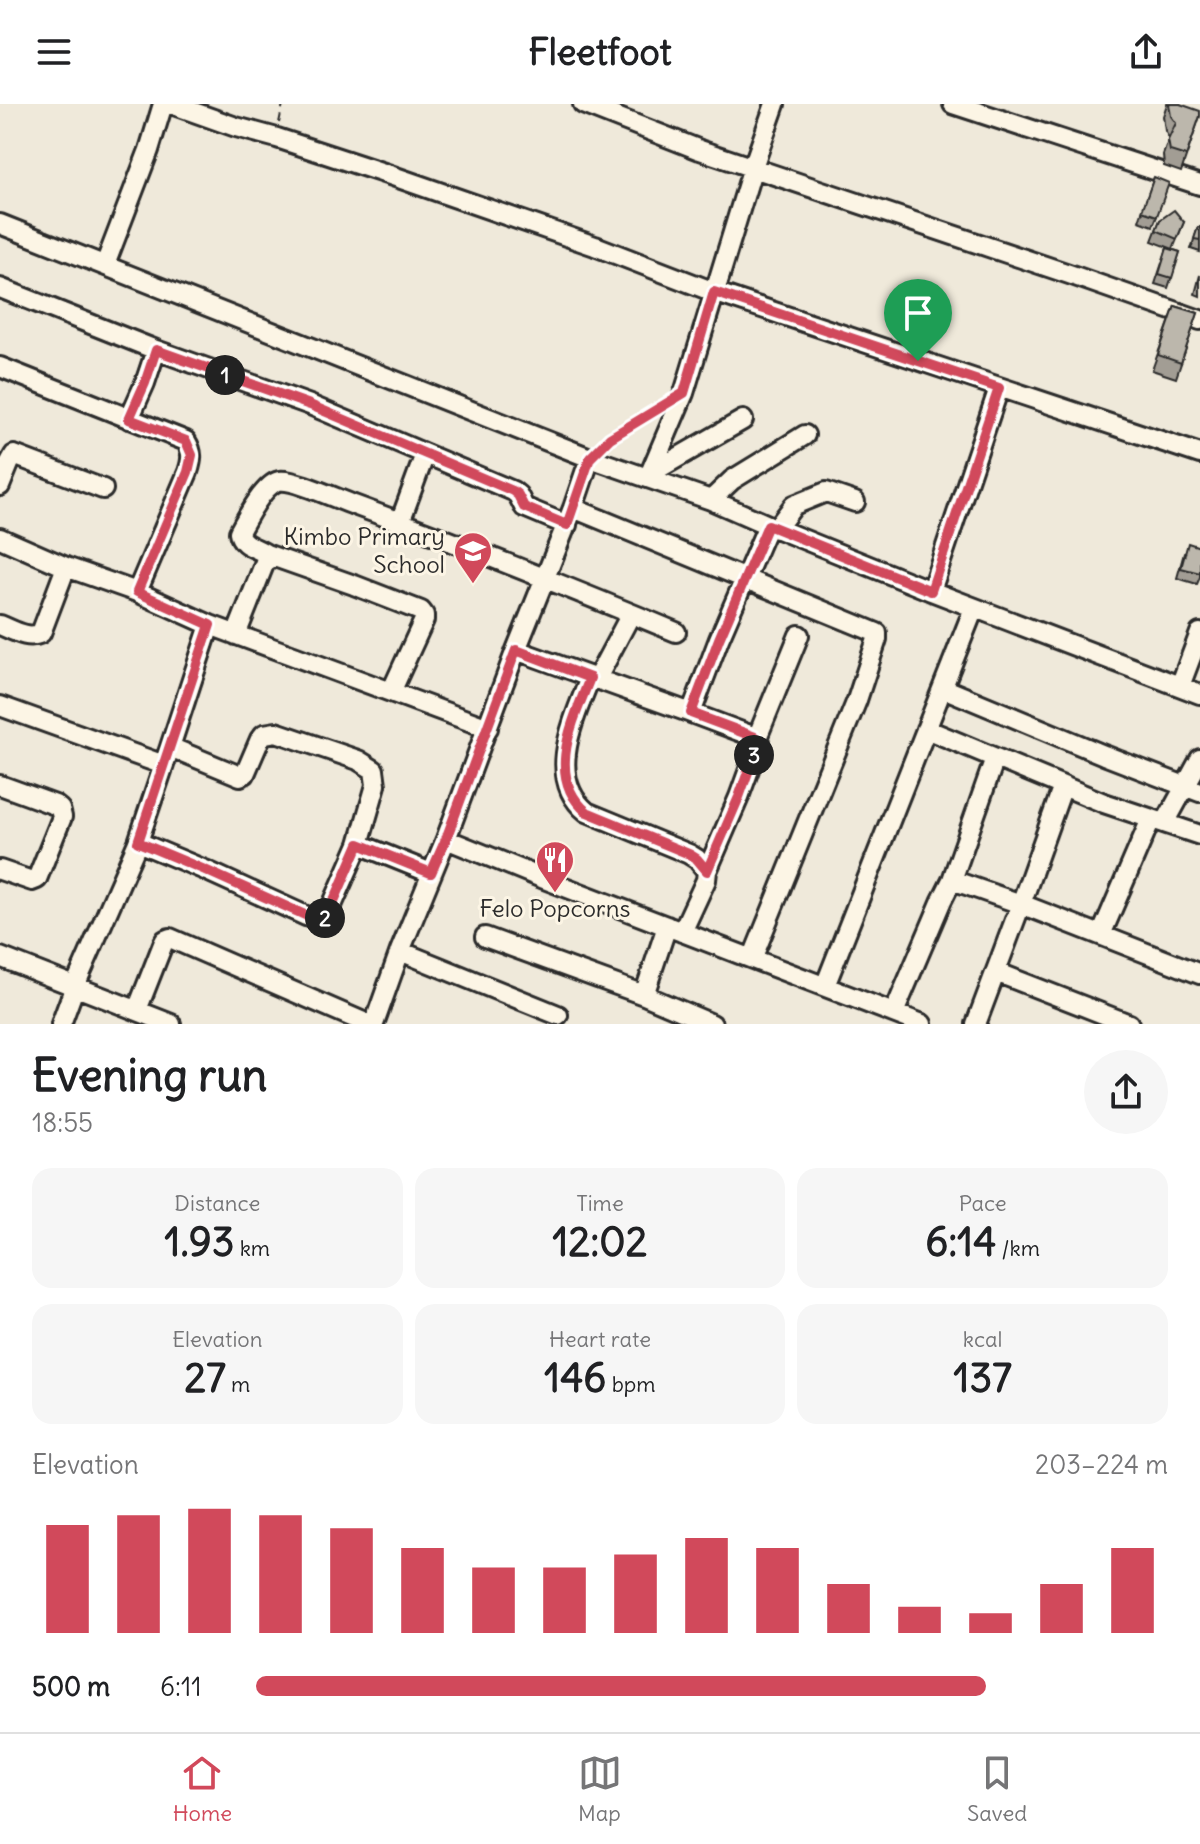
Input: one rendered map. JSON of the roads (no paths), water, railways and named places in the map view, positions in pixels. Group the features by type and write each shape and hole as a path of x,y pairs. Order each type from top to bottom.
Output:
{"street":[{"path":"105,265 149,150 163,104"},
{"path":"171,104 595,246 714,292 1200,454"},
{"path":"583,104 700,150 1200,320"},
{"path":"650,474 684,393 775,104"},
{"path":"953,104 1200,185"},
{"path":"0,224 590,458 650,474 931,591 1200,694"},
{"path":"0,288 156,350 310,405 513,491 524,507 570,516 746,578 876,632 878,636 857,700 752,959"},
{"path":"129,419 156,350"},
{"path":"0,367 186,441 192,455 188,472 137,592"},
{"path":"931,591 999,388"},
{"path":"650,474 743,420"},
{"path":"711,500 732,480 805,435"},
{"path":"400,522 425,454"},
{"path":"0,486 14,455 103,489"},
{"path":"138,1015 163,944 170,938 371,1024 446,839 590,458"},
{"path":"391,692 424,615 421,611 354,585 266,554 240,540 239,532 273,483 287,481 400,522 676,632"},
{"path":"691,713 719,639 772,527 794,505 826,492 855,502"},
{"path":"0,538 66,567 137,592 210,625 488,728"},
{"path":"236,635 266,554"},
{"path":"0,625 29,636 41,633 66,567"},
{"path":"825,986 974,608"},
{"path":"631,614 593,679 569,736 565,751 566,781 576,803 587,812 689,854 707,871"},
{"path":"61,1024 138,842 210,625"},
{"path":"1180,686 1200,633"},
{"path":"644,995 674,929 706,880 759,742 757,738 799,635"},
{"path":"516,650 757,738"},
{"path":"943,688 1193,789"},
{"path":"0,706 240,776 245,774 260,739 267,733 276,732 358,760 374,770 376,785 359,844 327,917 322,920 138,842"},
{"path":"926,729 1104,803 1200,835"},
{"path":"888,1016 952,880 995,758"},
{"path":"1101,935 1158,821 1193,789 1200,759"},
{"path":"0,785 55,805 62,817 37,879 32,881 0,870"},
{"path":"976,1024 1063,786"},
{"path":"446,839 825,986 888,1016 922,1024"},
{"path":"359,844 431,873"},
{"path":"952,880 1200,974"},
{"path":"485,937 644,995 712,1024"},
{"path":"400,951 558,1015"},
{"path":"0,957 138,1015 171,1024"},
{"path":"996,972 1129,1024"}],"place":[{"name":"Kimbo Primary School","path":"473,585"},
{"name":"Felo Popcorns","path":"555,894"}]}
